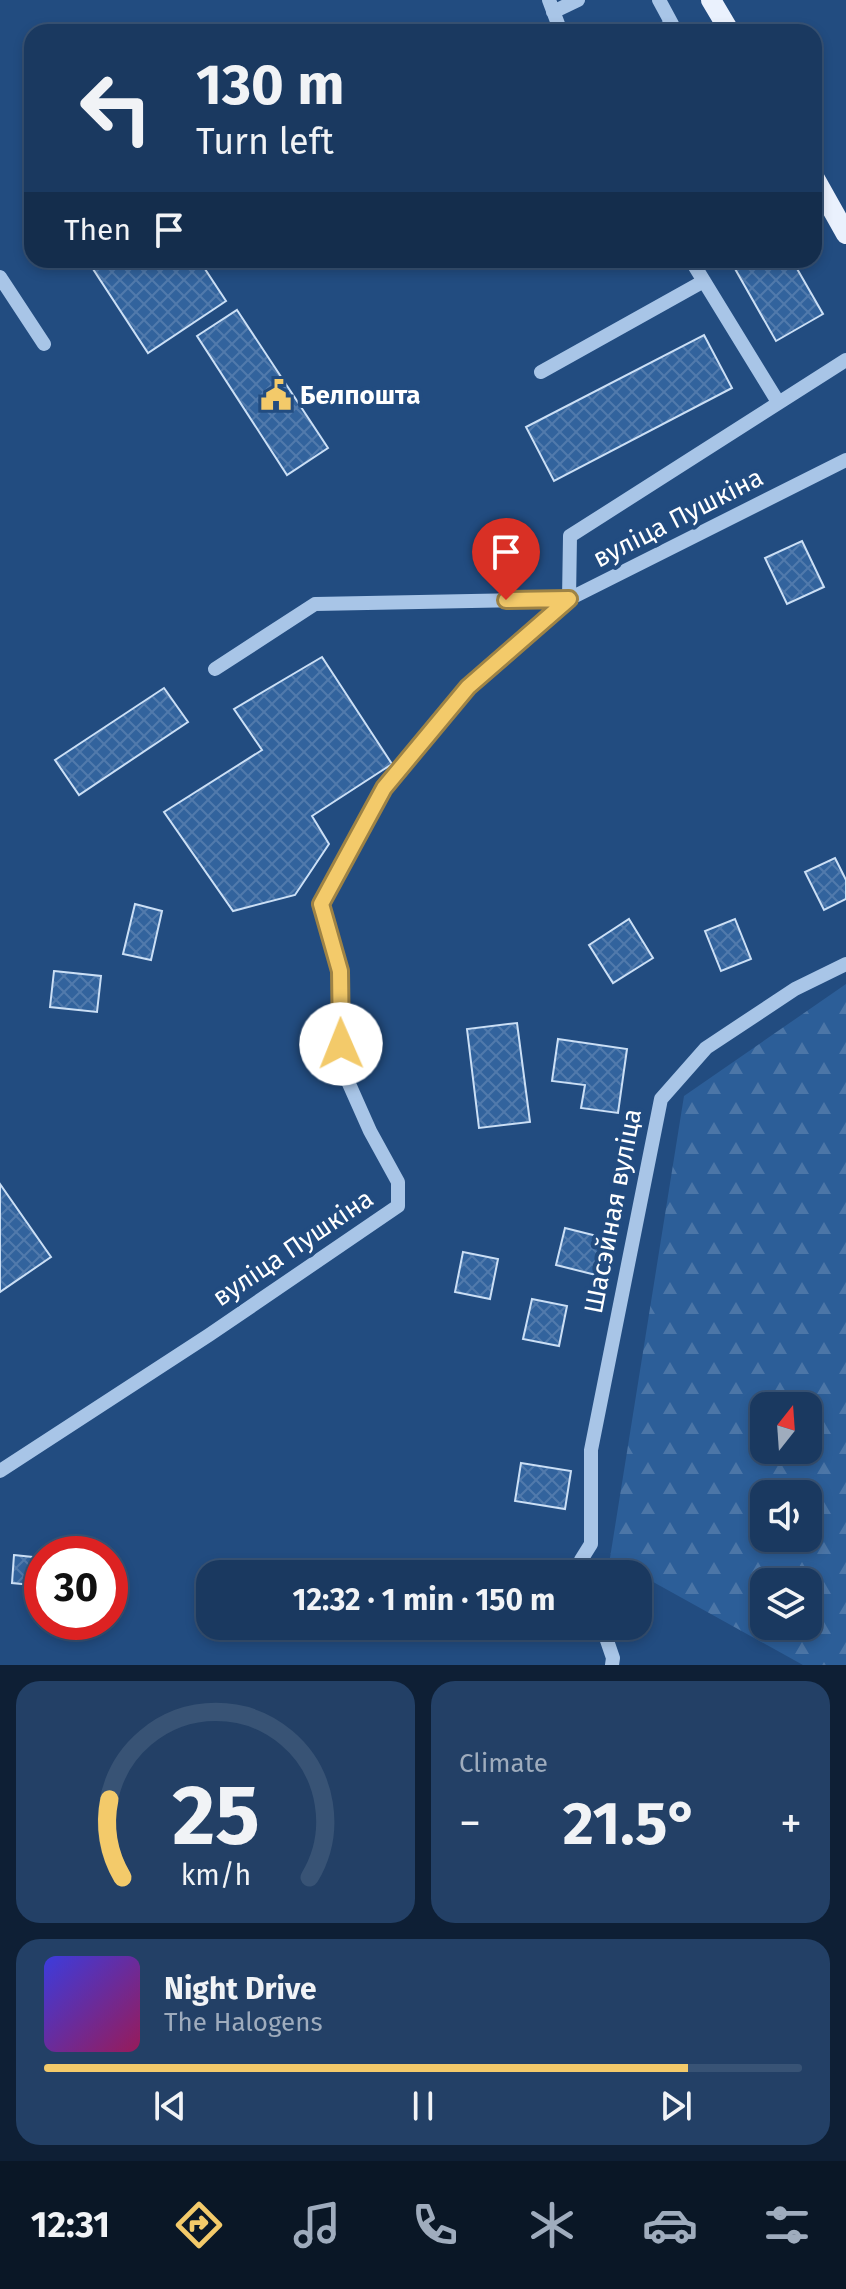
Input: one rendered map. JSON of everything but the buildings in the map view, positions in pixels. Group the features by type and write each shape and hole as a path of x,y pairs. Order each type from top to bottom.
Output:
{"main road":[{"path":"711,0 725,24"},
{"path":"822,189 843,222"}],"street":[{"path":"551,6 578,0"},
{"path":"659,0 672,24"},
{"path":"696,268 778,402"},
{"path":"0,277 44,344"},
{"path":"541,372 704,281"},
{"path":"215,669 315,604 569,599 570,536 846,360"},
{"name":"вуліца Пушкіна","path":"0,1471 245,1311 398,1206 398,1182 370,1131 342,1068 340,971 321,904 384,788 468,687 569,599 846,460"},
{"name":"Шасэйная вуліца","path":"585,1560 591,1544 591,1450 661,1099 706,1048 795,989 846,964"},
{"path":"607,1640 613,1658 612,1665"}],"green space":[{"path":"846,984 846,1665 803,1665 758,1640 822,1640 822,1568 750,1568 750,1636 652,1581 652,1560 610,1558 684,1096"}],"place":[{"name":"Белпошта","path":"276,395"}],"route":[{"path":"341,1044 340,971 321,904 384,788 468,687 569,599 506,600"}]}
